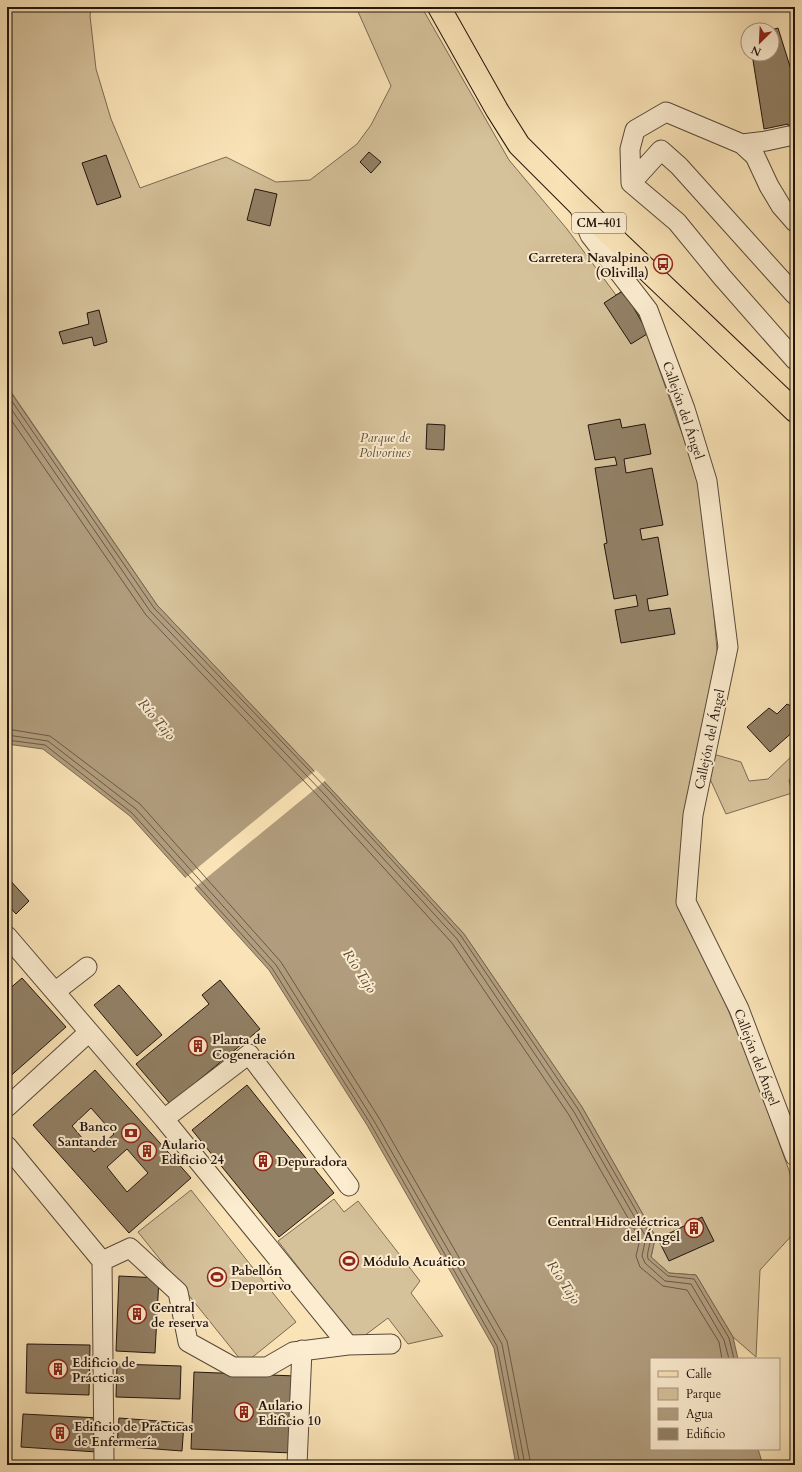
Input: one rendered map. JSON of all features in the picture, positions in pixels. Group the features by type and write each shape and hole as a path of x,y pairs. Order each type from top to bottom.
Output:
{"main road":[{"name":"CM-401","path":"439,7 497,110 519,145 578,204 795,411"}],"street":[{"path":"795,222 781,206 768,186 755,156 742,144 666,112 636,130 630,149 631,184 677,222 722,277 795,360"},
{"path":"742,144 789,136"},
{"path":"631,184 661,150 679,166 795,295"},
{"name":"Callejón del Ángel","path":"578,204 590,235 648,310 685,409 707,481 728,647 693,815 686,902 739,1009 795,1156"},
{"path":"648,310 669,291"},
{"path":"7,936 56,991 89,1032 164,1119 348,1345"},
{"path":"56,991 87,967"},
{"path":"7,1107 89,1032"},
{"path":"164,1119 249,1054 349,1186"},
{"path":"7,1146 102,1261 104,1462"},
{"path":"102,1261 130,1248 178,1292 188,1342 233,1367 267,1367 293,1352 302,1350 348,1345 391,1344"},
{"path":"297,1465 302,1350"}],"green space":[{"name":"Parque de Polvorines","path":"7,7 91,7 90,16 96,69 111,119 140,188 226,157 276,182 310,180 357,144 371,125 391,86 356,7 420,7 425,13 509,160 567,229 616,295 621,292 631,303 644,326 678,423 703,487 718,662 680,906 727,1007 756,1079 795,1187 795,1232 760,1270 756,1357 733,1337 696,1275 669,1273 651,1257 655,1239 654,1234 582,1107 464,934 332,790 157,605 7,386"},
{"path":"795,753 795,773 789,780 792,793 726,814 710,779 713,754 741,762 749,781 768,779"},
{"name":"Pabellón Deportivo","path":"191,1190 296,1322 244,1364 138,1232"},
{"name":"Módulo Acuático","path":"334,1199 344,1212 358,1201 420,1281 411,1293 443,1336 408,1344 388,1318 356,1342 278,1241"}],"water":[{"name":"Río Tajo","path":"7,387 157,605 332,790 464,934 582,1107 654,1234 655,1239 651,1257 669,1273 696,1275 733,1337 738,1358 650,1358 650,1450 758,1450 763,1465 516,1465 494,1348 367,1125 269,970 130,816 43,749 7,744"}],"pier":[{"path":"316,770 326,780 193,889 184,879"}],"building":[{"path":"780,34 793,76 795,75 795,151 789,136 788,124 764,129 753,62 780,62"},
{"path":"369,152 381,162 371,173 360,162"},
{"path":"106,155 121,197 97,205 82,163"},
{"path":"255,189 277,194 270,226 247,220"},
{"path":"621,292 631,303 647,334 631,344 604,303"},
{"path":"99,310 107,342 94,346 92,337 63,344 59,332 89,324 87,313"},
{"path":"620,419 622,428 645,424 651,454 624,459 626,473 652,468 663,525 640,529 642,540 658,537 668,595 647,599 649,611 670,608 675,634 621,643 615,610 638,606 636,595 614,599 604,544 607,543 595,468 617,465 615,457 595,460 588,425"},
{"path":"427,424 445,425 444,450 426,449"},
{"path":"787,704 795,708 795,730 770,752 747,727 769,708 777,714"},
{"path":"7,877 29,901 16,914 7,904"},
{"path":"7,960 12,965 7,970"},
{"path":"22,978 66,1027 7,1079 7,991"},
{"name":"Planta de Cogeneración","path":"220,980 260,1029 170,1104 136,1064 209,1004 202,995"},
{"path":"119,985 162,1035 137,1056 94,1005"},
{"name":"Aulario Edificio 24","path":"95,1070 191,1178 129,1233 33,1125","holes":["91,1108 114,1134 94,1152 72,1126","127,1149 148,1173 127,1192 107,1167"]},
{"name":"Depuradora","path":"247,1085 334,1193 279,1237 192,1130"},
{"name":"Central Hidroeléctrica del Ángel","path":"702,1217 714,1241 669,1261 658,1239"},
{"name":"Central de reserva","path":"119,1276 159,1278 155,1353 116,1351"},
{"name":"Edificio de Prácticas","path":"27,1344 90,1345 89,1395 26,1393"},
{"path":"7,1346 9,1346 9,1395 7,1395"},
{"name":"Edificio de Prácticas","path":"117,1364 181,1366 180,1399 116,1397"},
{"name":"Aulario Edificio 10","path":"194,1372 296,1376 293,1453 191,1449"},
{"name":"Edificio de Prácticas de Enfermería","path":"23,1414 99,1418 97,1452 21,1447"},
{"name":"Edificio de Prácticas","path":"119,1418 184,1423 182,1451 117,1446"},
{"path":"7,1423 10,1423 7,1454"}],"place":[{"name":"Carretera Navalpino (Olivilla)","path":"663,264"},
{"name":"Planta de Cogeneración","path":"198,1046"},
{"name":"Banco Santander","path":"131,1133"},
{"name":"Aulario Edificio 24","path":"147,1151"},
{"name":"Depuradora","path":"263,1161"},
{"name":"Central Hidroeléctrica del Ángel","path":"694,1228"},
{"name":"Módulo Acuático","path":"349,1261"},
{"name":"Pabellón Deportivo","path":"217,1277"},
{"name":"Central de reserva","path":"137,1314"},
{"name":"Edificio de Prácticas","path":"58,1369"},
{"name":"Aulario Edificio 10","path":"244,1412"},
{"name":"Edificio de Prácticas de Enfermería","path":"60,1433"}]}
